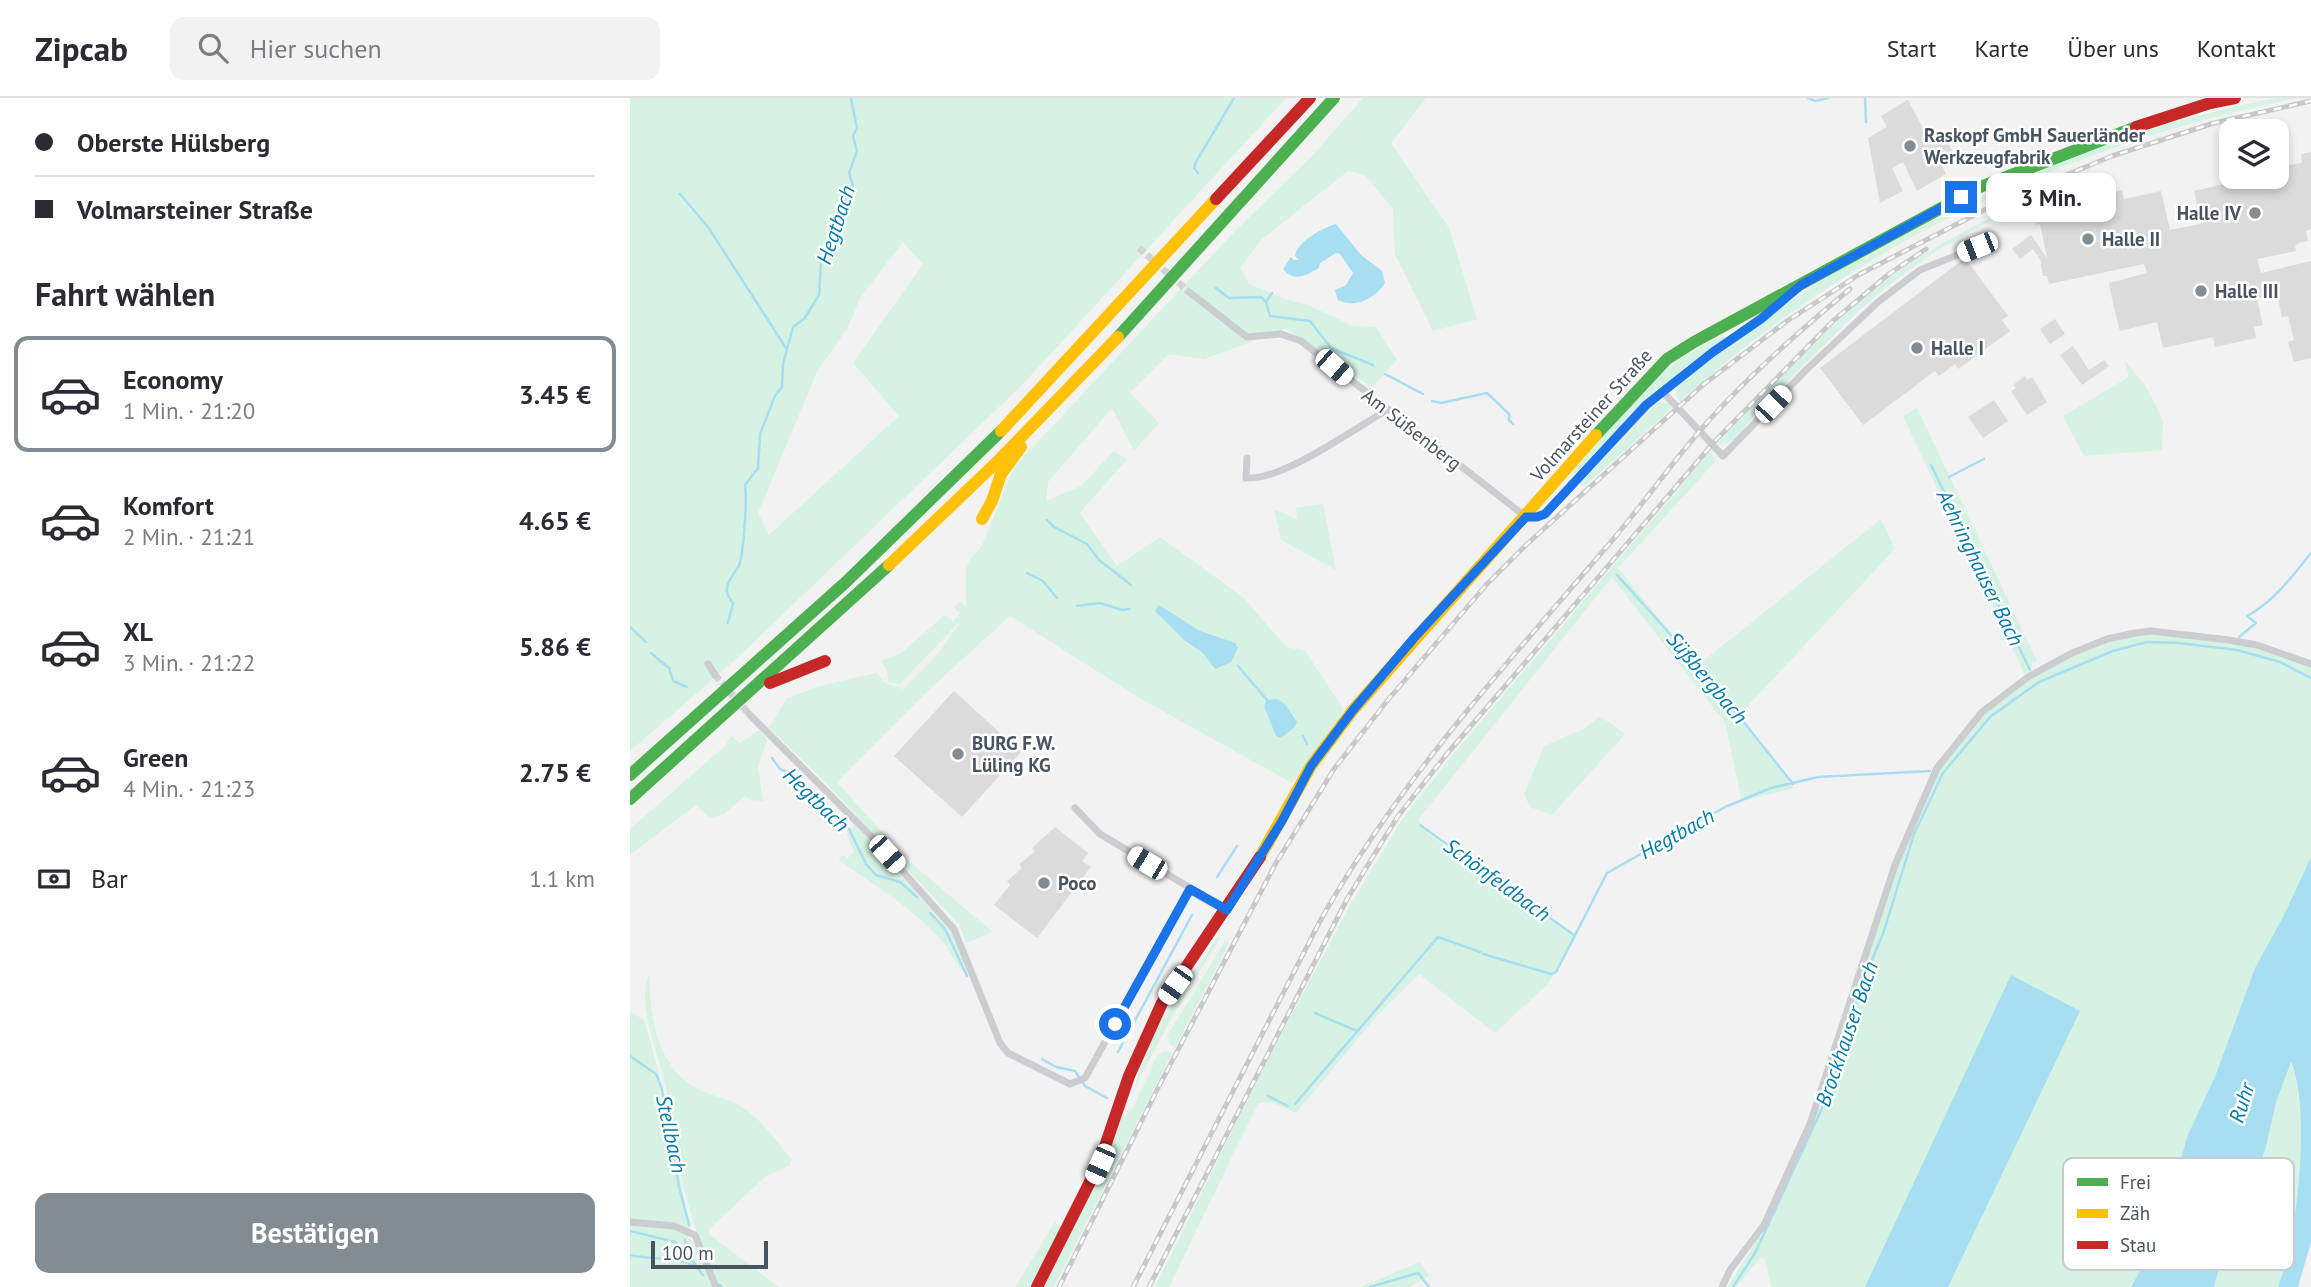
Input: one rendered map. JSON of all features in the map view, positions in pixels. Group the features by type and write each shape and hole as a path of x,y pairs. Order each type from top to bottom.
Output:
{"main road":[{"path":"630,775 845,582 995,437 1310,98"},
{"path":"630,799 859,594 1051,406 1334,98"},
{"name":"Volmarsteiner Straße","path":"1037,1287 1100,1164 1146,1034 1161,1003 1227,910 1282,821 1311,766 1353,710 1414,638 1526,517 1619,408 1667,359 1980,187 2109,136 2199,106 2235,98"},
{"path":"982,519 992,501 1001,474 1051,406"},
{"path":"745,698 783,676 825,662"}],"street":[{"name":"Volmarsteiner Straße","path":"1662,391 1723,456 1806,370 1878,302 1920,270 1977,247"},
{"name":"Volmarsteiner Straße","path":"1526,517 1545,514 1662,391 1761,319 1801,285"},
{"name":"Am Süßenberg","path":"1189,292 1247,337 1280,334 1301,341 1526,517"},
{"path":"1247,458 1246,478 1271,475 1292,466 1387,410"},
{"path":"1722,1287 1730,1270 1764,1225 1810,1124 1895,864 1937,768 1982,712 2028,677 2072,653 2107,639 2135,634 2151,632 2229,640 2257,645 2311,664"},
{"path":"708,664 715,675"},
{"path":"749,714 873,838 954,929 1000,1043 1008,1053 1070,1084 1085,1078 1190,889"},
{"path":"1075,808 1100,835 1227,910"},
{"path":"630,1222 674,1226 695,1234 716,1287"}],"green space":[{"path":"630,98 1286,98 1021,386 735,660 630,751","holes":["903,242 923,264 853,363 899,416 769,535 758,513 817,372 848,327 860,298"]},
{"path":"1363,98 1426,98 1391,143 1449,228 1477,319 1433,331 1395,254 1393,209 1365,175 1348,171 1261,240 1240,268 1249,284 1308,305 1353,326 1376,327 1397,360 1372,387 1286,329 1204,359 1169,354 1130,393 1159,423 1134,451 1112,408 1048,482 1046,501 1081,486 1114,451 1127,459 1080,513 1117,566 1160,537 1244,598 1286,647 1305,651 1344,710 1292,783 1141,699 1010,616 933,686 837,782 905,858 993,932 966,943 959,924 821,778 769,728 787,698 824,685 877,673 885,683 903,689 938,654 963,618 900,684 888,682 887,670 881,661 901,653 945,615 953,621 960,613 954,607 961,601 966,608 966,570 970,559 982,546 1009,478 1018,463 1235,231 1312,156"},
{"path":"2277,98 2298,98 2129,142 2048,173 1969,208 1892,248 1818,294 1747,345 1680,401 1676,395 1677,385 1815,285 1986,194 2080,154 2128,137 2177,122"},
{"path":"2070,183 1962,236 1906,272 1863,307 1766,404 1761,405 1737,437 1725,444 1718,443 1843,317 1897,273 1926,253 1979,224"},
{"path":"1723,335 1725,338 1654,392 1575,474 1572,472 1649,384 1686,355"},
{"path":"2125,361 2145,385 2163,420 2162,450 2084,456 2063,416 2129,377"},
{"path":"1659,402 1668,403 1672,408 1584,487 1580,483"},
{"path":"1917,408 2037,661 2032,663 2031,670 2025,675 1903,416"},
{"path":"1711,451 1715,462 1618,568 1697,666 1881,519 1895,549 1740,714 1794,788 1742,801 1725,723 1612,577 1418,820 1428,834 1577,936 1548,984 1495,1033 1419,974 1375,1018 1296,1113 1271,1102 1258,1103 1169,1287 1155,1287 1269,1057 1351,904 1402,820 1450,758"},
{"path":"1323,504 1336,570 1281,540 1274,509 1298,520 1296,508"},
{"path":"2151,631 2229,640 2311,664 2311,857 2255,968 2216,1074 2187,1137 2181,1158 2063,1158 2063,1270 2140,1270 2131,1287 1771,1287 1765,1260 1761,1257 1736,1287 1728,1287 1760,1236 1763,1236 1817,1119 1810,1124 1895,865 1948,752 2004,693 2098,642"},
{"path":"1600,716 1625,734 1552,815 1530,807 1524,794 1544,746 1584,729"},
{"path":"759,730 767,740 758,767 763,801 750,800 745,796 724,814 710,818 696,805 630,855 630,829 726,745 731,736 740,743"},
{"path":"855,825 953,933 968,974 962,971 940,939 918,917 840,861 839,858 844,855 847,859 854,852 847,834"},
{"path":"1218,937 1220,938 1172,1017 1133,1091 1153,1035"},
{"path":"1225,941 1229,943 1175,1048 1169,1044 1168,1035"},
{"path":"650,973 651,1003 657,1034 662,1049 679,1075 691,1085 748,1111 792,1160 790,1165 765,1177 709,1229 709,1234 779,1287 717,1287 686,1197 665,1083 649,1027 645,998"},
{"path":"630,1011 644,1020 652,1045 691,1225 689,1230 630,1220"},
{"path":"1165,1051 1172,1053 1054,1287 1044,1287 1106,1166 1121,1119 1132,1110 1157,1056"},
{"path":"2290,1062 2300,1109 2301,1139 2294,1217 2294,1158 2262,1158 2276,1102"},
{"path":"1055,1222 1062,1227 1030,1287 1015,1287"},
{"path":"630,1223 667,1228 687,1236 700,1253 714,1287 630,1287"},
{"path":"1420,1262 1429,1276 1409,1287 1360,1287"},
{"path":"2219,1270 2283,1270 2278,1287 2214,1287"}],"water":[{"path":"1336,224 1361,255 1382,271 1385,283 1371,297 1358,303 1338,300 1335,290 1346,285 1353,273 1340,254 1336,253 1320,263 1319,268 1301,276 1292,276 1283,269 1291,257 1299,260 1295,256 1297,250 1306,240"},
{"path":"1159,605 1200,631 1235,643 1238,648 1231,662 1215,669 1203,653 1184,640 1155,611"},
{"path":"1277,699 1284,703 1297,722 1295,727 1281,738 1276,736 1264,706 1267,700"},
{"name":"Ruhr","path":"2311,857 2311,1242 2298,1287 2278,1287 2283,1270 2294,1270 2294,1217 2300,1172 2300,1110 2291,1062 2276,1102 2262,1158 2181,1158 2187,1137 2216,1074 2255,968"},
{"path":"2011,975 2080,1011 1948,1287 1865,1287"},
{"path":"2140,1270 2219,1270 2214,1287 2131,1287"}],"building":[{"name":"Raskopf GmbH Sauerländer Werkzeugfabrik","path":"1908,100 1929,139 1943,132 1953,153 1939,160 1946,174 1917,191 1903,162 1892,168 1903,191 1880,203 1868,138 1887,127 1881,116"},
{"path":"2311,152 2311,229 2306,231 2308,241 2295,246 2296,251 2257,259 2261,273 2311,261 2311,358 2294,362 2288,342 2294,340 2288,316 2282,317 2277,294 2257,298 2263,325 2254,327 2256,338 2215,347 2213,337 2163,348 2157,322 2120,331 2113,304 2109,283 2147,273 2144,264 2049,284 2047,276 2043,276 2040,259 2033,249 2020,259 2012,249 2031,235 2047,258 2040,224 2036,225 2034,216 2039,215 2037,209 2122,190 2124,199 2161,191 2170,230 2201,224 2194,191 2219,185 2219,189 2289,189 2289,165 2302,163 2301,154"},
{"name":"Halle I","path":"1965,258 2008,316 2002,320 2010,331 1958,369 1955,364 1939,376 1935,371 1863,425 1820,368"},
{"path":"2055,319 2065,334 2050,344 2040,329"},
{"path":"2073,346 2089,370 2104,360 2109,366 2082,385 2060,355"},
{"path":"2025,376 2027,380 2032,377 2047,402 2027,415 2011,391 2016,388 2013,385"},
{"path":"1994,400 2008,421 1983,438 1968,417"},
{"name":"BURG F.W. Lüling KG","path":"954,691 1021,752 962,817 894,756"},
{"name":"Poco","path":"1055,827 1088,853 1082,861 1091,867 1037,938 994,905 1010,885 1007,881 1022,868 1019,864 1035,852 1032,848"}],"waterway":[{"name":"Hegtbach","path":"728,623 733,603 727,588 739,566 741,555 745,485 758,468 760,434 775,396 782,387 783,364 793,327 804,319 819,295 821,263 836,234 840,215 838,206 846,200 853,186 849,173 857,151 853,136 857,128 851,98"},
{"name":"Süßbergbach","path":"1198,173 1194,168 1196,162 1234,98"},
{"path":"1808,98 1815,101 1828,98"},
{"name":"Aehringhauser Bach","path":"1865,98 1866,122"},
{"path":"680,194 708,227 786,348"},
{"path":"1216,288 1229,298 1261,297 1266,302 1270,316 1310,321 1331,348 1373,365"},
{"path":"1266,302 1272,293"},
{"path":"1385,374 1423,394"},
{"name":"Süßbergbach","path":"1432,401 1441,403 1487,393 1509,414 1509,420 1513,424"},
{"path":"1949,477 1984,459"},
{"name":"Aehringhauser Bach","path":"1931,465 2030,670"},
{"name":"Schönfeldbach","path":"1047,520 1054,527 1087,544 1099,560 1131,585"},
{"path":"2239,637 2256,623 2247,616 2274,596 2311,553"},
{"path":"1027,573 1043,581 1057,598"},
{"name":"Süßbergbach","path":"1617,575 1699,666 1793,784"},
{"path":"1077,606 1100,603 1122,610 1130,609"},
{"path":"630,627 646,642"},
{"name":"Brockhauser Bach","path":"1733,1287 1755,1253 1824,1104 1853,1018 1859,991 1884,931 1914,834 1943,773 1990,717 2039,682 2113,651 2147,642 2237,650 2280,662 2311,678"},
{"path":"651,653 669,668 673,681 687,687"},
{"name":"Schönfeldbach","path":"1238,666 1267,700"},
{"name":"Schönfeldbach","path":"1303,736 1307,744"},
{"name":"Hegtbach","path":"772,758 780,769 792,774 802,789 817,796 849,829 866,864 876,875 900,882 917,897"},
{"name":"Hegtbach","path":"1483,954 1551,974 1556,972 1607,873 1725,807 1771,788 1818,777 1930,771"},
{"name":"Schönfeldbach","path":"1420,825 1574,935"},
{"path":"1217,877 1237,846"},
{"name":"Hegtbach","path":"930,913 945,929 967,976"},
{"path":"1118,1052 1192,915"},
{"name":"Hegtbach","path":"1295,1104 1438,937 1480,952"},
{"path":"1315,1013 1357,1031"},
{"name":"Stellbach","path":"630,1056 656,1074 662,1089 679,1187 689,1225"},
{"name":"Hegtbach","path":"1042,1059 1056,1067 1075,1071 1085,1086 1107,1098"},
{"name":"Hegtbach","path":"1268,1096 1288,1106"},
{"path":"630,1231 675,1242 683,1248 703,1275"},
{"name":"Stellbach","path":"685,1240 686,1249"},
{"path":"630,1255 678,1260 692,1265"},
{"path":"1370,1287 1418,1273 1429,1287"}],"tunnel":[{"path":"1139,248 1189,292"},
{"path":"715,675 749,714"}],"railway":[{"path":"1059,1287 1158,1088 1276,863 1334,769 1387,701 1487,584 1526,545 1704,384 1787,321 1860,274 1994,205 2112,156 2214,123 2311,101"},
{"path":"1149,1287 1347,899 1398,816 1446,755 1716,440 1833,321 1889,274 1926,249"},
{"path":"1133,1287 1319,923 1382,823 1452,729 1617,535 1704,426 1774,355 1850,289"}],"traffic: fast":[{"path":"1118,337 1334,98"},
{"path":"1596,435 1667,359 1694,342 1980,187 2136,127"},
{"path":"630,775 846,582 1001,431"},
{"path":"630,799 889,565"}],"traffic: slow":[{"path":"1001,431 1216,199"},
{"path":"889,565 1000,459 1118,337"},
{"path":"1260,857 1311,766 1353,710 1596,435"},
{"path":"982,519 992,501 1001,474 1021,447"}],"traffic: jam":[{"path":"1216,199 1310,98"},
{"path":"2136,127 2210,103 2235,98"},
{"path":"770,683 825,661"},
{"path":"1037,1287 1099,1164 1129,1076 1162,1003 1260,857"}],"place":[{"name":"Raskopf GmbH Sauerländer Werkzeugfabrik","path":"1910,146"},
{"name":"Halle IV","path":"2255,213"},
{"name":"Halle II","path":"2088,239"},
{"name":"Halle III","path":"2201,291"},
{"name":"Halle I","path":"1917,348"},
{"name":"BURG F.W. Lüling KG","path":"958,754"},
{"name":"Poco","path":"1044,883"}],"route":[{"path":"1115,1024 1190,889 1227,910 1282,821 1311,766 1353,710 1414,638 1526,517 1545,514 1646,405 1713,352 1761,319 1801,285 1961,197"}]}
